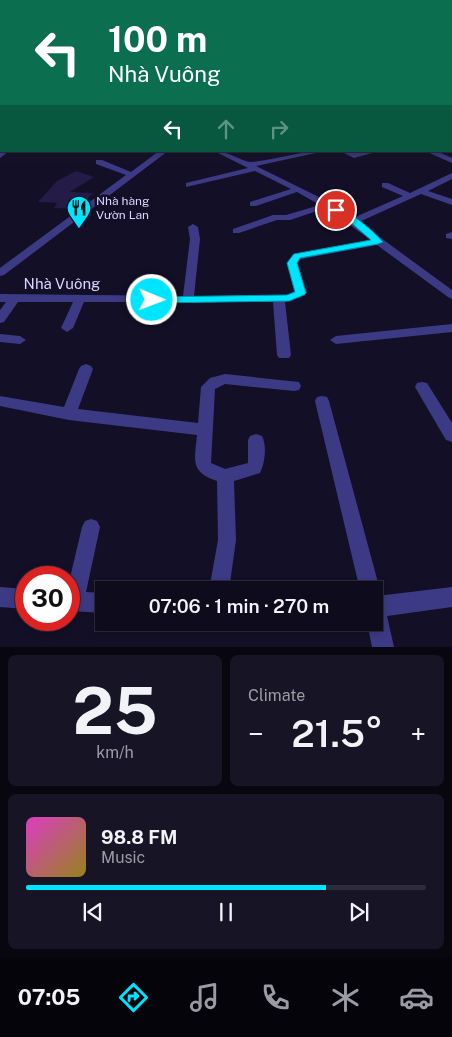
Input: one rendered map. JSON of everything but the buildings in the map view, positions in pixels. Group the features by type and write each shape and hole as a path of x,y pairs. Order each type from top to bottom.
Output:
{"street":[{"path":"0,273 163,152"},
{"path":"220,152 298,189 353,221 378,242 452,295"},
{"path":"189,185 250,167 317,152"},
{"path":"346,152 354,156 368,153"},
{"path":"431,152 452,161"},
{"path":"99,162 132,175"},
{"path":"353,221 452,176"},
{"path":"385,185 410,196"},
{"path":"253,204 298,189"},
{"path":"424,189 452,195"},
{"path":"424,189 452,202"},
{"path":"236,231 276,217 287,218 328,206"},
{"path":"188,300 195,239 193,226"},
{"name":"Nhà Vuông","path":"0,298 188,300 289,298 301,293 292,263 297,256 378,242"},
{"path":"279,298 284,354"},
{"path":"0,319 14,299"},
{"path":"67,328 80,299"},
{"path":"336,340 452,328"},
{"path":"0,338 20,340"},
{"path":"69,414 86,369"},
{"path":"256,440 256,463 254,468 225,476 211,472 203,466 208,387 215,381 225,380 294,386"},
{"path":"422,387 452,436"},
{"path":"0,401 69,414 204,430"},
{"path":"322,401 367,581"},
{"path":"220,581 227,540 225,476"},
{"path":"80,567 91,526"},
{"path":"0,597 15,598"},
{"path":"383,602 452,597"},
{"path":"80,602 95,602"},
{"path":"379,631 383,647"}],"place":[{"name":"Nhà hàng Vườn Lan","path":"79,229"}],"route":[{"path":"152,300 289,298 301,293 292,263 297,256 378,242 353,221 336,210"}]}
